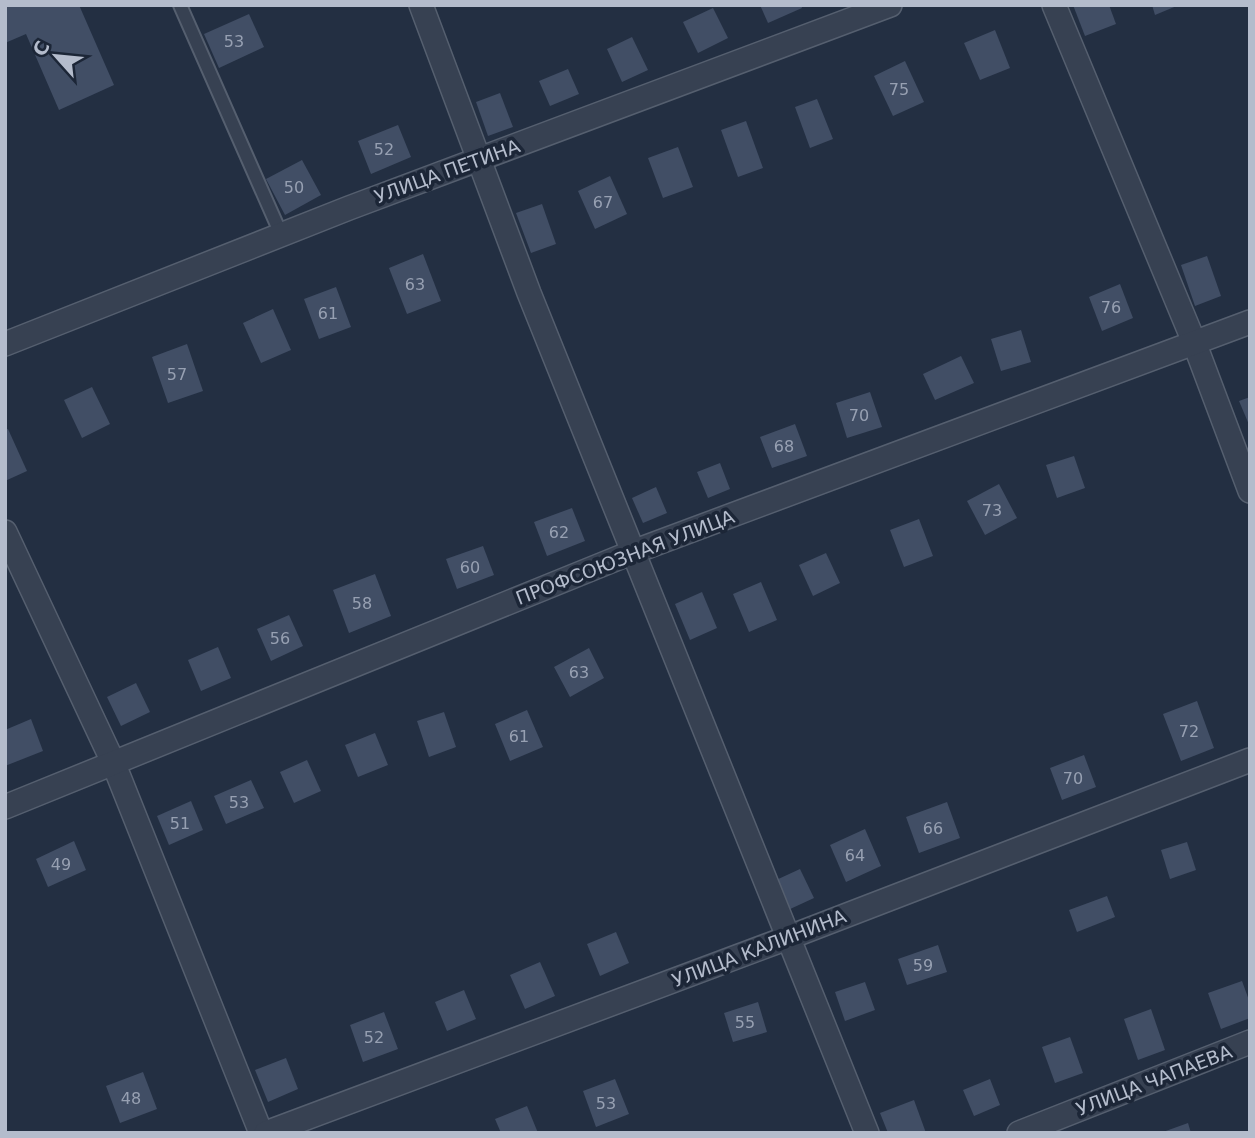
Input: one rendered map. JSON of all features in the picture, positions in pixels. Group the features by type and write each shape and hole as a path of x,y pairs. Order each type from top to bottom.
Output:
{"street":[{"path":"421,5 529,293 867,1133"},
{"name":"УЛИЦА ПЕТИНА","path":"5,344 281,234 891,5"},
{"path":"1054,5 1194,342 1250,491"},
{"name":"ПРОФСОЮЗНАЯ УЛИЦА","path":"5,807 632,552 1250,321"},
{"path":"5,533 113,762 261,1133"},
{"name":"УЛИЦА КАЛИНИНА","path":"267,1133 790,937 1250,760"},
{"name":"УЛИЦА ЧАПАЕВА","path":"1019,1133 1250,1042"}],"lane":[{"path":"180,5 281,234"}],"building":[{"path":"5,5 79,5 114,85 59,110 26,34 5,43"},
{"path":"760,5 801,5 802,8 768,23"},
{"path":"1073,5 1109,5 1116,24 1085,36"},
{"path":"1152,5 1179,5 1155,15"},
{"path":"713,8 728,38 698,53 683,22"},
{"path":"249,14 264,47 219,68 204,34"},
{"path":"995,30 1010,68 980,80 964,43"},
{"path":"632,37 648,70 622,82 607,49"},
{"path":"905,61 924,102 893,116 874,76"},
{"path":"568,69 579,94 550,106 539,81"},
{"path":"500,93 513,127 488,136 476,102"},
{"path":"817,99 833,139 810,148 795,107"},
{"path":"746,121 763,168 738,177 721,130"},
{"path":"398,125 411,157 371,174 358,141"},
{"path":"678,147 693,187 663,198 648,158"},
{"path":"302,160 321,195 285,215 266,179"},
{"path":"610,176 627,214 595,229 578,191"},
{"path":"542,204 556,244 531,253 516,213"},
{"path":"423,254 441,301 407,314 389,268"},
{"path":"1207,256 1221,296 1195,306 1181,265"},
{"path":"1120,284 1133,318 1102,331 1089,297"},
{"path":"336,287 351,327 319,339 304,299"},
{"path":"273,309 291,350 261,363 243,323"},
{"path":"1021,330 1031,362 1001,371 991,339"},
{"path":"187,344 203,391 168,403 152,357"},
{"path":"961,356 974,383 935,400 923,374"},
{"path":"92,387 110,424 82,438 64,400"},
{"path":"870,392 882,427 847,438 836,403"},
{"path":"1250,397 1250,427 1239,401"},
{"path":"795,424 807,456 772,468 760,437"},
{"path":"8,429 27,471 5,481 5,430"},
{"path":"1074,456 1085,488 1057,498 1046,465"},
{"path":"720,463 730,489 708,498 697,472"},
{"path":"999,484 1017,518 985,535 967,501"},
{"path":"656,487 667,513 643,523 632,498"},
{"path":"572,508 585,541 547,556 534,522"},
{"path":"919,519 933,556 904,567 890,530"},
{"path":"483,546 494,575 457,589 446,559"},
{"path":"826,553 840,583 813,596 799,565"},
{"path":"375,574 391,616 349,633 333,590"},
{"path":"761,582 777,620 749,632 733,594"},
{"path":"702,592 717,628 690,640 675,604"},
{"path":"289,615 303,646 271,661 257,629"},
{"path":"218,647 231,678 201,691 188,660"},
{"path":"589,648 604,678 570,697 554,667"},
{"path":"136,683 150,712 121,726 107,697"},
{"path":"1197,701 1214,748 1181,761 1163,714"},
{"path":"527,710 543,747 510,761 495,724"},
{"path":"444,712 456,747 429,757 417,721"},
{"path":"31,719 43,751 5,766 5,730"},
{"path":"375,733 388,765 358,777 345,745"},
{"path":"1084,755 1096,787 1062,800 1050,768"},
{"path":"307,760 321,791 294,803 280,772"},
{"path":"251,780 264,808 226,824 214,796"},
{"path":"191,801 203,830 169,845 157,816"},
{"path":"947,802 960,838 919,853 906,817"},
{"path":"865,829 881,866 846,882 830,845"},
{"path":"74,841 86,870 48,887 36,859"},
{"path":"1187,842 1196,870 1170,879 1161,850"},
{"path":"800,869 814,898 788,910 774,881"},
{"path":"1107,896 1115,917 1077,932 1069,910"},
{"path":"616,932 629,963 600,976 587,944"},
{"path":"938,945 947,972 907,985 898,959"},
{"path":"540,962 555,996 525,1009 510,975"},
{"path":"1242,981 1250,1003 1250,1018 1221,1029 1208,993"},
{"path":"865,982 875,1010 845,1021 835,992"},
{"path":"464,990 476,1019 447,1031 435,1002"},
{"path":"758,1002 767,1032 733,1042 724,1013"},
{"path":"1151,1009 1165,1050 1138,1060 1124,1019"},
{"path":"384,1012 398,1049 363,1062 350,1025"},
{"path":"1070,1037 1083,1073 1055,1083 1042,1047"},
{"path":"286,1058 298,1089 268,1102 255,1070"},
{"path":"143,1072 157,1109 120,1123 106,1086"},
{"path":"615,1079 629,1114 596,1127 583,1091"},
{"path":"990,1079 1000,1105 974,1116 963,1090"},
{"path":"914,1100 926,1133 888,1133 880,1113"},
{"path":"527,1106 538,1133 501,1133 495,1119"},
{"path":"1188,1123 1191,1133 1163,1133 1163,1132"}]}
